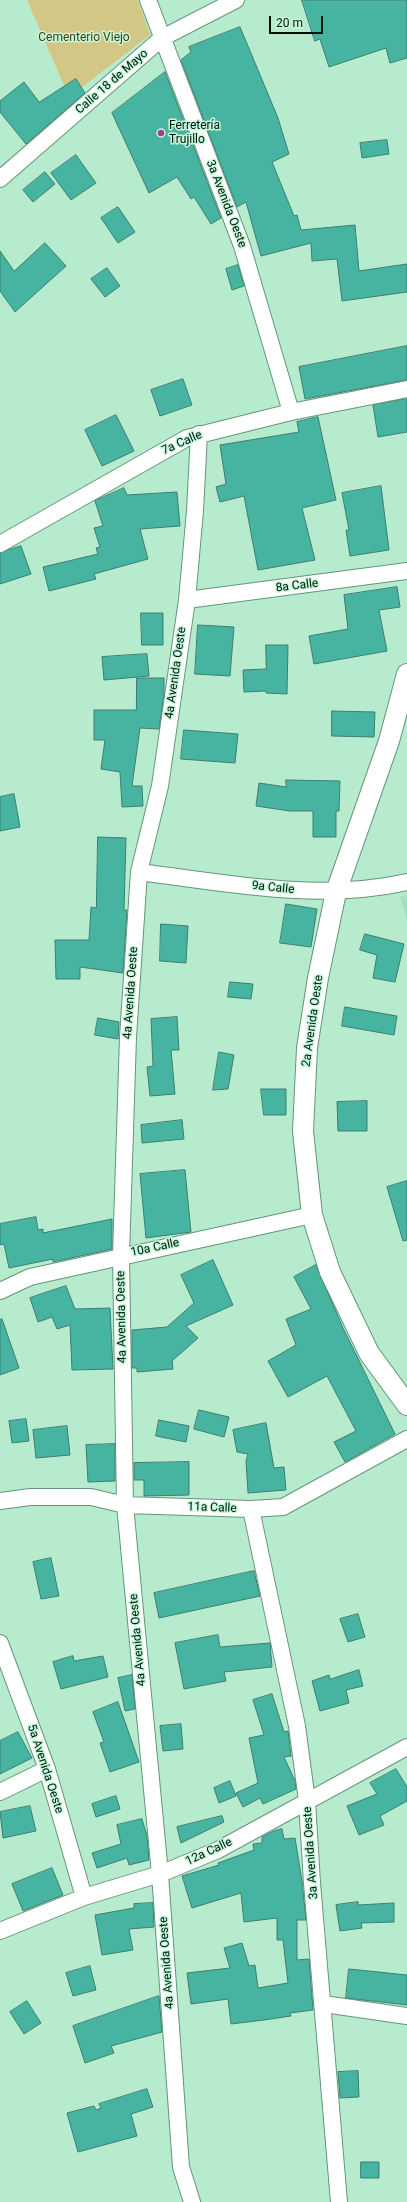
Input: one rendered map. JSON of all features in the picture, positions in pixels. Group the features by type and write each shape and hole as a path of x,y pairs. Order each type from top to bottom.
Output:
{"street":[{"name":"3a Avenida Oeste","path":"148,0 242,246 291,412"},
{"path":"158,0 162,38"},
{"name":"Calle 18 de Mayo","path":"0,179 162,38 236,0"},
{"name":"7a Calle","path":"0,544 34,526 140,463 199,434 291,412 407,389"},
{"name":"4a Avenida Oeste","path":"192,2202 181,2167 160,1874 125,1505 121,1255 128,1037 139,872 160,786 187,600 195,511 199,434"},
{"name":"8a Calle","path":"187,600 407,571"},
{"name":"2a Avenida Oeste","path":"407,674 390,741 336,892 318,978 307,1048 303,1131 312,1215 330,1272 368,1353 407,1405"},
{"name":"9a Calle","path":"139,872 290,890 336,892 381,888 407,882"},
{"name":"10a Calle","path":"0,1290 30,1277 121,1255 312,1215"},
{"name":"11a Calle","path":"0,1501 30,1497 91,1497 125,1505 251,1509 283,1507 407,1439"},
{"name":"3a Avenida Oeste","path":"251,1509 297,1726 307,1801 312,1883 324,2004 339,2202"},
{"name":"5a Avenida Oeste","path":"0,1643 46,1769 84,1897"},
{"name":"12a Calle","path":"0,1931 84,1897 160,1874 218,1850 407,1747"},
{"path":"0,1792 46,1769"},
{"path":"324,2004 407,2016"}],"shaded area":[{"path":"407,895 407,921 400,897"}],"green space":[{"name":"Cementerio Viejo","path":"27,0 138,0 150,35 69,97"}],"building":[{"path":"302,0 407,0 407,58 390,63 386,48 329,67 320,39 315,41"},
{"path":"240,27 278,118 289,154 272,162 294,216 297,215 301,230 355,225 359,271 407,264 407,292 342,301 337,259 312,261 311,243 261,256 246,202 237,207 181,60 191,52 189,47"},
{"path":"165,72 221,218 211,224 194,197 191,199 177,177 149,193 112,113"},
{"path":"76,79 85,93 26,144 0,112 0,101 24,82 39,102"},
{"path":"387,140 389,154 362,158 360,143"},
{"path":"76,155 96,183 71,200 51,173"},
{"path":"45,172 55,184 33,202 23,190"},
{"path":"118,207 135,232 118,243 101,218"},
{"path":"45,243 66,266 15,312 0,291 0,251 14,271"},
{"path":"238,265 244,286 232,290 226,269"},
{"path":"107,268 120,286 105,297 91,279"},
{"path":"407,346 407,380 305,399 299,367"},
{"path":"183,379 192,405 160,416 151,390"},
{"path":"407,399 407,432 378,437 373,405"},
{"path":"116,415 134,451 102,466 85,430"},
{"path":"318,417 336,500 302,508 315,560 258,570 244,496 220,502 216,487 226,484 220,445 299,432 297,422"},
{"path":"381,486 389,550 350,556 346,530 349,530 342,493"},
{"path":"124,488 127,495 177,492 180,526 140,529 148,559 94,574 96,579 49,591 43,567 98,554 96,548 100,547 94,528 103,526 95,501"},
{"path":"21,546 31,574 0,584 0,553"},
{"path":"397,587 400,607 379,610 387,651 314,664 309,636 348,629 344,595"},
{"path":"141,613 163,613 163,645 142,645"},
{"path":"198,625 234,627 230,676 195,674"},
{"path":"266,645 288,645 287,694 266,693 266,691 244,692 243,670 266,669"},
{"path":"147,654 149,676 104,680 102,657"},
{"path":"137,678 164,678 164,694 159,729 140,728 132,786 142,786 143,806 122,807 120,772 101,769 105,740 94,740 94,710 136,710"},
{"path":"332,711 375,712 374,737 332,736"},
{"path":"184,730 238,734 235,763 181,759"},
{"path":"286,780 340,781 339,811 336,811 336,837 313,837 313,811 290,811 256,806 259,783 286,787"},
{"path":"14,794 20,827 0,831 0,797"},
{"path":"98,837 126,838 124,910 127,910 123,973 80,967 80,979 56,979 55,940 89,940 91,907 96,908"},
{"path":"286,904 317,909 311,947 280,943"},
{"path":"161,924 188,926 186,963 160,961"},
{"path":"365,934 404,944 395,982 373,978 377,955 360,950"},
{"path":"230,982 253,984 251,999 228,997"},
{"path":"345,1007 397,1016 394,1035 342,1026"},
{"path":"177,1017 179,1050 171,1050 175,1094 150,1096 147,1067 153,1066 151,1019"},
{"path":"98,1018 119,1022 118,1039 95,1035"},
{"path":"219,1052 234,1055 228,1089 213,1090"},
{"path":"261,1089 286,1089 286,1115 264,1115"},
{"path":"367,1101 367,1131 338,1131 337,1102"},
{"path":"182,1120 184,1139 142,1143 141,1125"},
{"path":"185,1170 191,1232 146,1238 140,1174"},
{"path":"407,1181 407,1240 403,1241 387,1187"},
{"path":"36,1217 38,1230 43,1229 43,1233 112,1219 112,1249 53,1262 53,1259 9,1268 4,1244 0,1245 0,1224"},
{"path":"213,1260 233,1305 186,1326 198,1338 172,1361 173,1369 137,1372 137,1368 132,1368 132,1330 167,1327 194,1303 181,1275"},
{"path":"316,1265 343,1328 395,1434 345,1462 334,1442 356,1431 327,1376 288,1397 268,1361 296,1345 286,1319 311,1309 294,1277"},
{"path":"66,1286 75,1309 110,1308 113,1369 72,1370 70,1325 57,1329 52,1317 38,1322 30,1298"},
{"path":"2,1319 19,1368 0,1375 0,1320"},
{"path":"199,1410 229,1417 224,1437 194,1429"},
{"path":"26,1419 29,1441 12,1443 9,1421"},
{"path":"159,1420 189,1426 186,1442 156,1436"},
{"path":"266,1423 274,1468 284,1467 286,1490 248,1493 246,1461 248,1454 237,1452 233,1430"},
{"path":"67,1426 70,1455 36,1458 33,1430"},
{"path":"115,1444 115,1481 88,1482 86,1445"},
{"path":"189,1462 189,1495 144,1496 144,1480 134,1480 134,1463"},
{"path":"51,1558 59,1596 41,1599 33,1562"},
{"path":"254,1571 260,1596 159,1618 154,1593"},
{"path":"358,1614 365,1637 348,1642 340,1619"},
{"path":"218,1635 220,1647 270,1643 272,1667 224,1672 226,1681 184,1689 175,1643"},
{"path":"73,1656 74,1661 103,1656 108,1677 61,1689 53,1662"},
{"path":"359,1670 363,1686 346,1690 349,1703 320,1711 312,1681 329,1675 330,1679"},
{"path":"132,1675 135,1709 125,1711 118,1678"},
{"path":"272,1694 284,1732 288,1731 291,1756 284,1757 295,1781 296,1789 263,1804 260,1798 243,1807 236,1793 258,1783 249,1738 264,1735 253,1700"},
{"path":"118,1702 139,1762 110,1772 100,1743 104,1742 93,1712"},
{"path":"181,1724 183,1749 163,1751 160,1726"},
{"path":"18,1732 32,1758 0,1774 0,1741"},
{"path":"396,1769 407,1787 407,1801 380,1816 384,1825 359,1835 347,1806 377,1794 370,1783"},
{"path":"230,1781 236,1796 219,1803 214,1788"},
{"path":"116,1796 120,1809 96,1817 92,1804"},
{"path":"30,1806 36,1831 3,1838 0,1812"},
{"path":"222,1816 224,1822 181,1843 177,1827"},
{"path":"142,1819 147,1836 149,1860 129,1865 127,1858 97,1868 92,1853 121,1844 117,1825"},
{"path":"282,1829 284,1839 295,1838 302,1881 306,1920 297,1920 297,1960 309,1959 313,2010 290,2013 291,2016 231,2024 228,1999 191,2004 187,1973 230,1968 224,1948 242,1943 249,1966 255,1965 258,1988 288,1983 283,1940 277,1940 277,1918 244,1922 241,1893 192,1908 182,1876 219,1865 218,1863 254,1850 253,1844 262,1843 262,1837"},
{"path":"52,1868 63,1895 23,1911 12,1884"},
{"path":"358,1902 358,1905 394,1903 394,1922 361,1923 362,1928 340,1931 336,1905"},
{"path":"153,1903 154,1927 129,1929 133,1950 102,1955 95,1915 134,1908 134,1904"},
{"path":"90,1966 96,1990 73,1996 66,1973"},
{"path":"349,1969 407,1975 407,2005 346,1998"},
{"path":"159,1996 162,2032 111,2046 114,2053 85,2063 73,2026"},
{"path":"27,2001 41,2023 24,2034 10,2012"},
{"path":"358,2071 359,2097 340,2098 338,2072"},
{"path":"147,2089 153,2107 131,2114 137,2136 78,2152 67,2113 94,2106 96,2110 101,2108 99,2104"},
{"path":"361,2162 379,2162 379,2178 361,2178"}],"place":[{"name":"Ferretería Trujillo","path":"161,133"}]}
